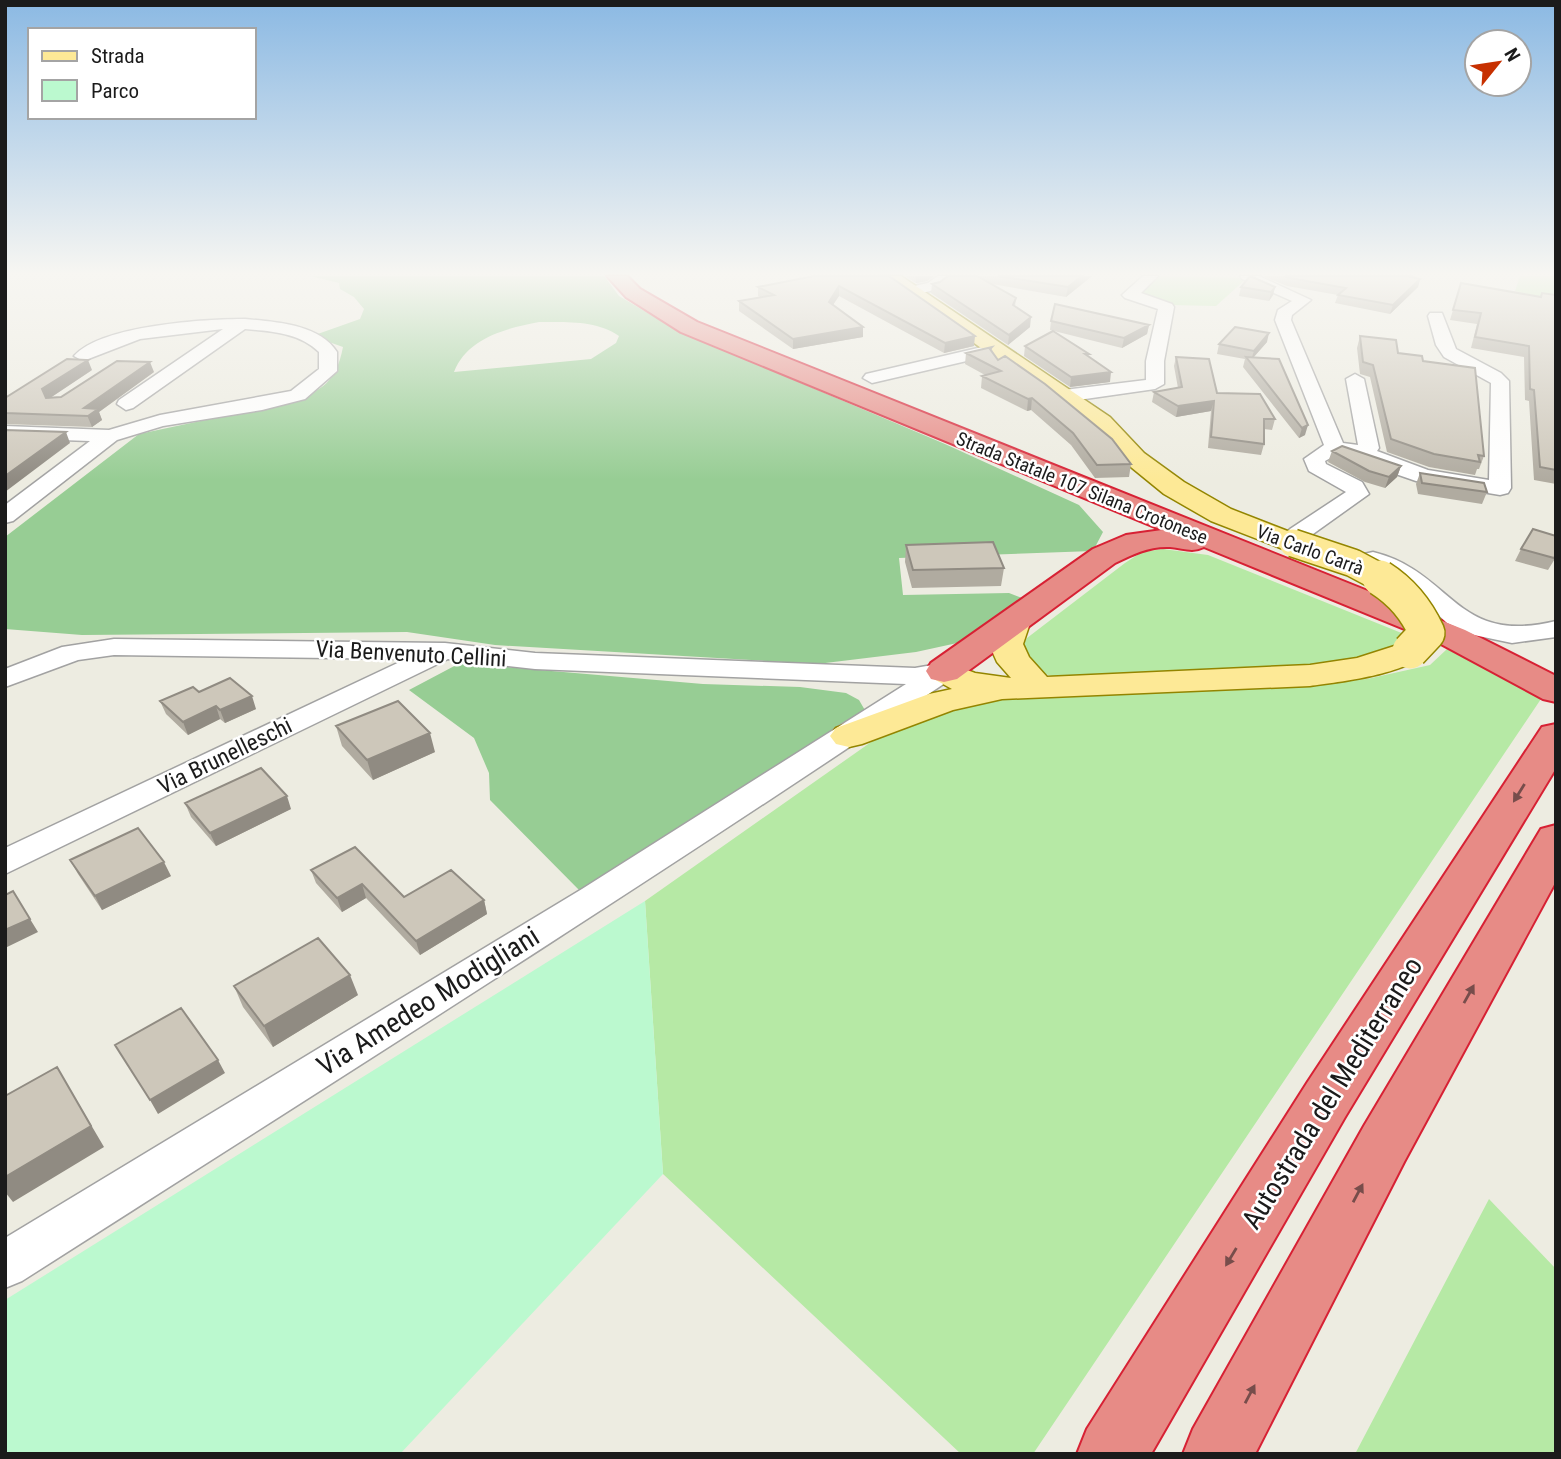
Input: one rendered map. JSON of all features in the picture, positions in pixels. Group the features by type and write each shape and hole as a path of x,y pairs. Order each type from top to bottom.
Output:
{"highway":[{"name":"Strada Statale 107 Silana Crotonese","path":"729,344 1453,637 1556,691"},
{"path":"978,447 1085,496 1109,514 1116,527 1104,556"},
{"path":"944,671 1104,556 1137,541 1170,538 1198,542 1304,577"},
{"name":"Autostrada del Mediterraneo","path":"1112,1454 1326,1100 1556,736"},
{"path":"1218,1454 1384,1144 1556,840"}],"main road":[{"name":"Via Carlo Carrà","path":"944,671 965,682 1084,686 1332,674 1376,666 1410,651 1427,633 1415,606 1385,580 1359,565 1296,539 1262,533 1221,515 1174,488 1135,458 1101,422 988,344"},
{"path":"849,736 942,702 1017,683 1014,662 1006,645 1014,623"}],"street":[{"path":"83,356 110,344"},
{"path":"122,359 144,344"},
{"path":"127,404 213,344"},
{"path":"5,432 110,436 160,421 262,404 298,395 328,371 330,356 320,344"},
{"path":"1064,396 1155,384 1155,361 1159,344"},
{"path":"1291,344 1335,447"},
{"path":"1296,539 1357,494 1354,487 1316,467 1314,459 1335,447 1359,452 1424,476 1500,488 1500,381 1451,354 1444,344"},
{"path":"872,378 995,349"},
{"path":"1355,379 1369,447 1359,452"},
{"path":"5,450 30,433"},
{"path":"5,516 110,436"},
{"path":"1296,539 1352,551 1398,571 1422,586 1444,608 1468,624 1491,633 1514,636 1556,629"},
{"name":"Via Benvenuto Cellini","path":"5,679 72,653 114,647 445,651 535,661 915,676 944,671"},
{"name":"Via Benvenuto Cellini","path":"863,672 978,648"},
{"name":"Via Brunelleschi","path":"5,862 445,651"},
{"name":"Via Amedeo Modigliani","path":"5,1265 849,736 944,671"},
{"name":"Via Benvenuto Cellini","path":"863,672 886,683 905,697"}],"green space":[{"path":"335,344 477,344 460,360 454,372 591,359 614,344 709,344 945,444 1079,505 1103,532 1093,551 899,558 903,595 1009,593 1033,602 971,640 916,652 817,664 495,645 407,632 82,635 5,629 5,537 139,434 291,402 320,389 332,377 343,347"},
{"path":"1163,549 1208,555 1409,636 1408,644 1361,665 1087,681 1056,677 1032,666 1021,647 1027,638 1125,563 1142,552"},
{"path":"1447,649 1543,696 1033,1454 961,1454 663,1174 645,901 874,740 930,711 989,698 1367,679 1430,665"},
{"path":"460,663 703,684 800,687 846,693 859,700 866,712 582,893 490,800 489,773 474,738 409,690"},
{"path":"645,901 663,1174 400,1454 5,1454 5,1300"},
{"path":"1489,1199 1556,1269 1556,1454 1355,1454"}],"building":[{"path":"1073,344 1111,372 1071,377 1025,346"},
{"path":"1219,344 1260,344 1254,351"},
{"path":"1361,344 1397,344 1398,353 1422,356 1423,361 1475,368 1484,456 1478,455 1480,462 1434,454 1391,439 1373,365 1363,362"},
{"path":"1518,344 1556,344 1556,470 1540,467 1534,390 1530,389 1529,346"},
{"path":"992,347 990,349 998,360 1005,356 1045,384 1112,439 1131,464 1097,465 1073,433 1032,398 1028,399 982,376 1001,371 966,353"},
{"path":"1176,357 1209,359 1217,393 1260,394 1275,419 1264,419 1264,444 1211,437 1214,401 1178,406 1154,392 1182,387"},
{"path":"1246,357 1279,359 1308,425 1302,428"},
{"path":"67,359 88,360 42,389 46,398 61,397 117,361 150,362 84,408 98,409 88,416 5,413 5,398"},
{"path":"5,430 66,432 5,476"},
{"path":"1342,446 1401,466 1389,477 1369,471 1332,451"},
{"path":"1420,473 1484,483 1487,492 1422,483"},
{"path":"1533,529 1556,536 1554,558 1521,549"},
{"path":"993,542 1004,568 913,570 906,545"},
{"path":"230,678 252,696 220,710 216,706 183,722 160,701 193,687 199,692"},
{"path":"398,701 430,733 367,760 336,726"},
{"path":"261,768 287,796 210,833 185,803"},
{"path":"138,828 164,862 95,896 70,860"},
{"path":"355,847 404,897 451,870 484,900 416,941 362,884 337,898 311,870"},
{"path":"13,891 30,919 5,930 5,895"},
{"path":"318,938 350,975 264,1026 234,986"},
{"path":"181,1008 218,1060 150,1100 115,1045"},
{"path":"57,1067 91,1126 5,1177 5,1096"}]}
